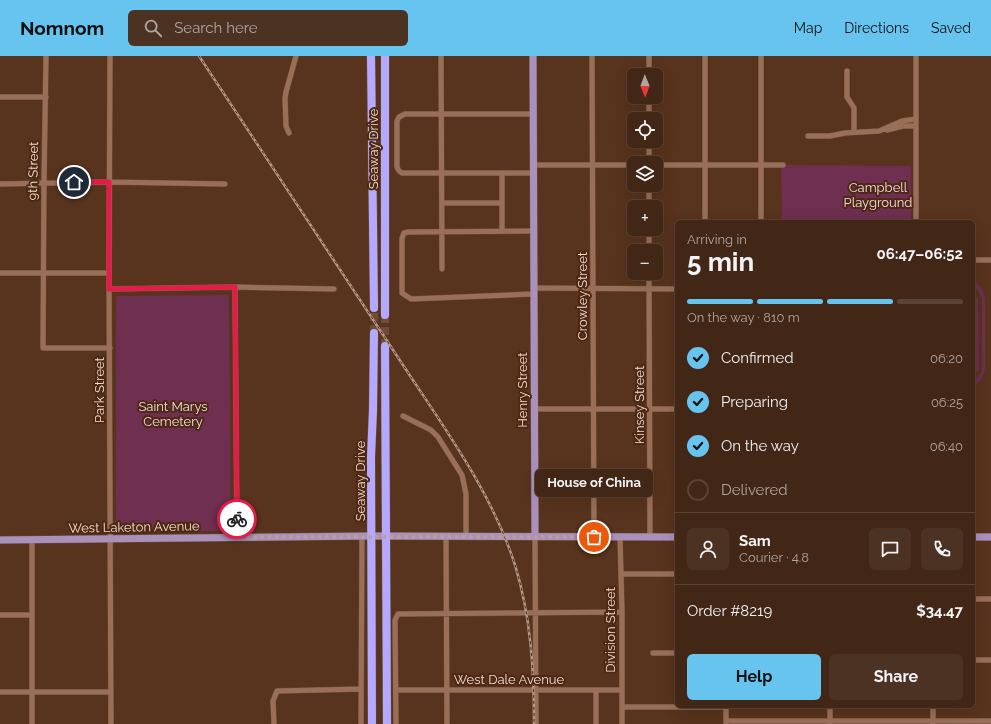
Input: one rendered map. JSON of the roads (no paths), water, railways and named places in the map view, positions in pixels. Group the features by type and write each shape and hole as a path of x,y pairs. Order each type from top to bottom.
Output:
{"highway":[{"path":"372,56 375,127 378,130 383,129 385,126"},
{"name":"Seaway Drive","path":"372,56 374,308"},
{"name":"Seaway Drive","path":"385,56 385,315"},
{"name":"Seaway Drive","path":"372,724 372,457 374,333"},
{"name":"Seaway Drive","path":"385,346 387,724"},
{"path":"372,457 376,447 381,446 383,459 384,520 387,527"},
{"path":"372,547 376,554 376,638 378,642 384,641 387,638"}],"main road":[{"name":"Henry Street","path":"533,56 535,536"},
{"name":"West Laketon Avenue","path":"0,540 110,540 362,536 675,537"},
{"path":"975,537 991,537"}],"street":[{"name":"9th Street","path":"46,56 44,348 110,348"},
{"name":"Park Street","path":"110,56 109,289 111,724"},
{"path":"290,133 286,126 285,98 296,56"},
{"path":"441,56 442,269"},
{"name":"Crowley Street","path":"592,56 594,537"},
{"path":"649,56 649,68"},
{"path":"705,56 705,220"},
{"path":"761,56 761,220"},
{"path":"916,56 916,220"},
{"path":"847,71 847,97 854,108 854,132"},
{"path":"0,97 46,97"},
{"path":"533,114 405,114 400,117 397,124 397,167 399,171 405,173 533,173"},
{"path":"884,130 902,121 916,119"},
{"path":"808,136 830,136 854,132 871,132 903,126 916,126"},
{"path":"534,165 627,164"},
{"path":"663,165 783,165"},
{"path":"502,173 502,231"},
{"path":"0,184 109,182 225,184"},
{"path":"442,203 502,203"},
{"path":"533,231 404,233 402,238 402,293 405,297 411,299 592,288 675,288"},
{"path":"975,260 991,260"},
{"path":"0,273 109,273"},
{"name":"Kinsey Street","path":"649,280 650,536"},
{"path":"109,289 235,287 334,289"},
{"path":"235,287 237,537"},
{"path":"534,409 675,409"},
{"path":"403,416 431,430 438,437 462,475 466,494 466,537"},
{"path":"361,724 362,536"},
{"name":"Henry Street","path":"535,536 536,724"},
{"name":"Division Street","path":"620,536 622,724"},
{"path":"446,537 447,724"},
{"path":"32,540 32,724"},
{"path":"621,574 675,574"},
{"path":"975,599 991,599"},
{"path":"396,724 395,620 398,614 622,612"},
{"path":"0,615 32,615"},
{"path":"654,652 675,653"},
{"path":"975,660 991,660"},
{"path":"274,724 274,701 277,691 361,689"},
{"name":"West Dale Avenue","path":"396,690 622,690"},
{"path":"596,690 596,724"},
{"path":"0,692 111,692"},
{"path":"622,707 675,706"},
{"path":"726,708 726,723 991,721"},
{"path":"830,708 830,723"},
{"path":"933,708 933,722"}],"tunnel":[{"path":"374,308 374,333"},
{"path":"385,315 385,346"}],"railway":[{"path":"199,56 448,433 493,510 515,565 525,604 532,664 534,724"}],"place":[{"name":"House of China","path":"594,537"}],"park label":[{"name":"Campbell Playground","path":"878,194"},
{"name":"Saint Marys Cemetery","path":"173,414"}]}
